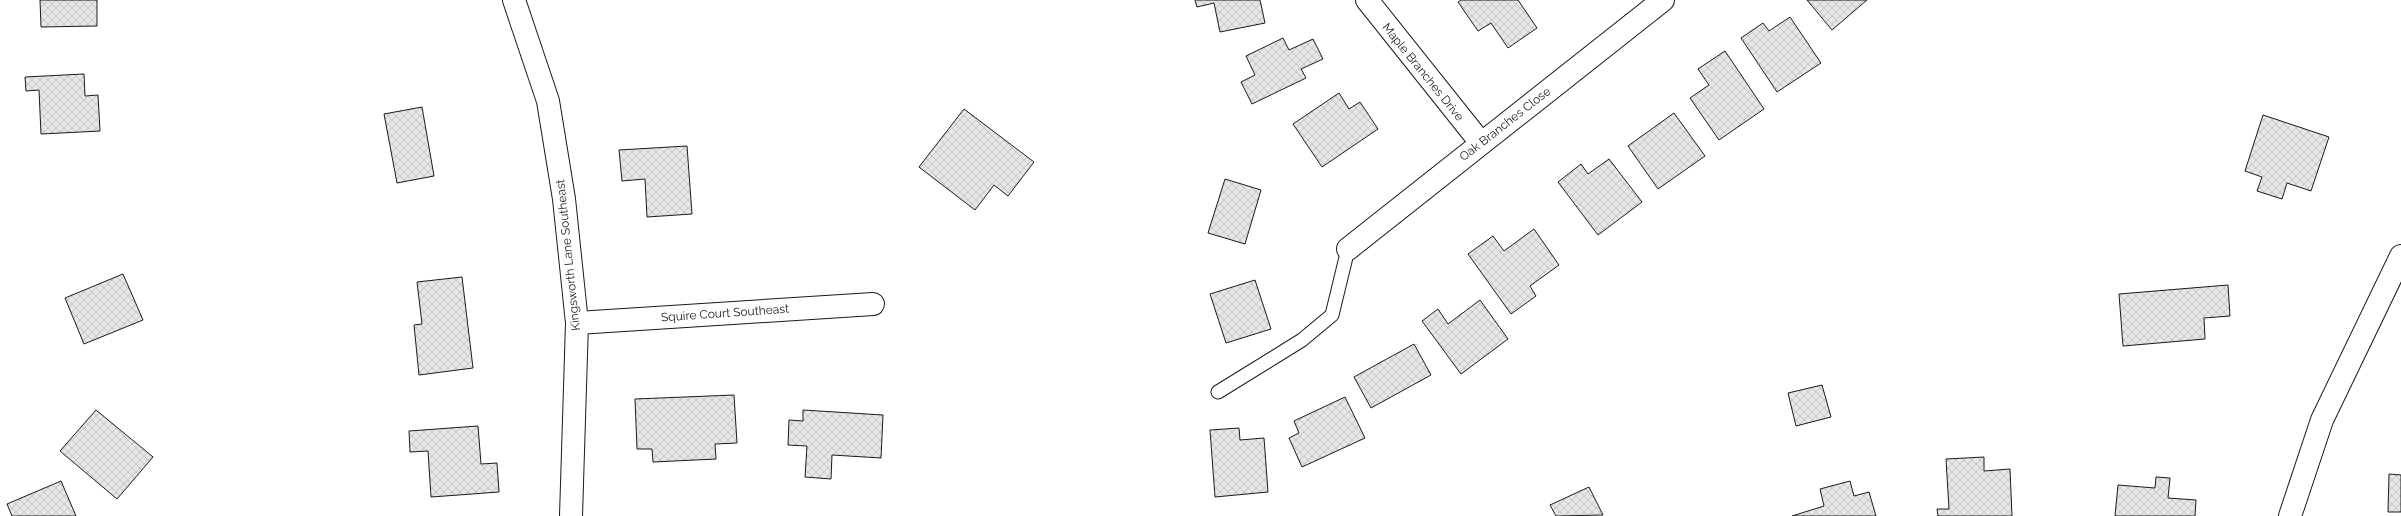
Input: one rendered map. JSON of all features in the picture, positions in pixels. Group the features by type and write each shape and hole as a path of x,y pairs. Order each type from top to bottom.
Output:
{"street":[{"name":"Kingsworth Lane Southeast","path":"514,0 548,101 564,200 577,323 571,516"},
{"name":"Maple Branches Drive","path":"1367,0 1481,143"},
{"name":"Oak Branches Close","path":"1348,249 1663,0"},
{"path":"2290,516 2322,420 2401,256"},
{"name":"Squire Court Southeast","path":"577,323 874,304"}],"lane":[{"path":"1218,392 1302,340 1332,315 1348,249"}],"building":[{"path":"40,0 97,0 97,26 41,27"},
{"path":"1195,0 1260,0 1265,23 1220,32 1214,3 1197,7"},
{"path":"1461,0 1518,0 1537,28 1508,48 1491,23 1478,31 1458,2"},
{"path":"1807,0 1867,0 1832,30"},
{"path":"1790,17 1821,63 1777,92 1741,38 1763,23 1769,31"},
{"path":"1283,38 1289,50 1313,39 1323,59 1301,69 1306,78 1252,104 1241,82 1255,75 1246,56"},
{"path":"1725,51 1764,109 1719,140 1690,98 1709,85 1698,69"},
{"path":"84,74 85,96 98,95 100,131 41,134 39,90 26,91 25,77"},
{"path":"1339,93 1349,109 1360,102 1378,129 1322,167 1293,124"},
{"path":"422,107 434,176 397,183 384,114"},
{"path":"964,109 1034,162 1008,196 994,185 975,210 919,167"},
{"path":"1674,113 1705,156 1658,189 1628,146"},
{"path":"2263,115 2329,137 2311,191 2287,183 2282,199 2257,191 2262,177 2245,171"},
{"path":"687,146 692,214 647,217 645,179 622,181 619,150"},
{"path":"1609,159 1642,202 1598,235 1558,182 1581,164 1588,174"},
{"path":"1225,179 1261,190 1245,244 1208,233"},
{"path":"1534,229 1559,265 1530,286 1536,296 1511,314 1468,254 1493,236 1504,251"},
{"path":"123,274 143,320 84,344 65,298"},
{"path":"462,277 473,368 419,375 414,325 422,324 417,282"},
{"path":"1255,280 1271,329 1226,343 1210,294"},
{"path":"2228,285 2230,316 2204,318 2205,339 2123,346 2119,294"},
{"path":"1480,300 1508,339 1461,374 1422,321 1438,309 1448,324"},
{"path":"1414,344 1431,375 1371,408 1354,377"},
{"path":"1822,385 1831,417 1796,426 1788,393"},
{"path":"734,395 737,443 715,444 716,459 653,462 652,449 637,449 635,399"},
{"path":"1345,397 1365,438 1302,467 1289,438 1299,433 1294,421"},
{"path":"96,410 153,457 117,499 60,451"},
{"path":"803,410 883,415 881,458 832,455 831,479 805,477 807,446 788,445 789,420 803,421"},
{"path":"478,426 481,464 497,463 499,492 431,497 428,451 410,452 409,431"},
{"path":"1239,428 1240,440 1264,438 1268,492 1215,497 1210,430"},
{"path":"1984,457 1984,471 2010,469 2012,516 1938,516 1937,509 1949,509 1946,459"},
{"path":"2389,474 2401,475 2401,512 2388,512"},
{"path":"2156,477 2170,478 2168,498 2196,500 2195,516 2115,516 2118,485 2155,488"},
{"path":"61,481 76,516 12,516 7,504"},
{"path":"1850,481 1854,496 1869,492 1876,516 1792,516 1824,506 1820,489"},
{"path":"1589,487 1603,515 1556,516 1550,505"}]}
